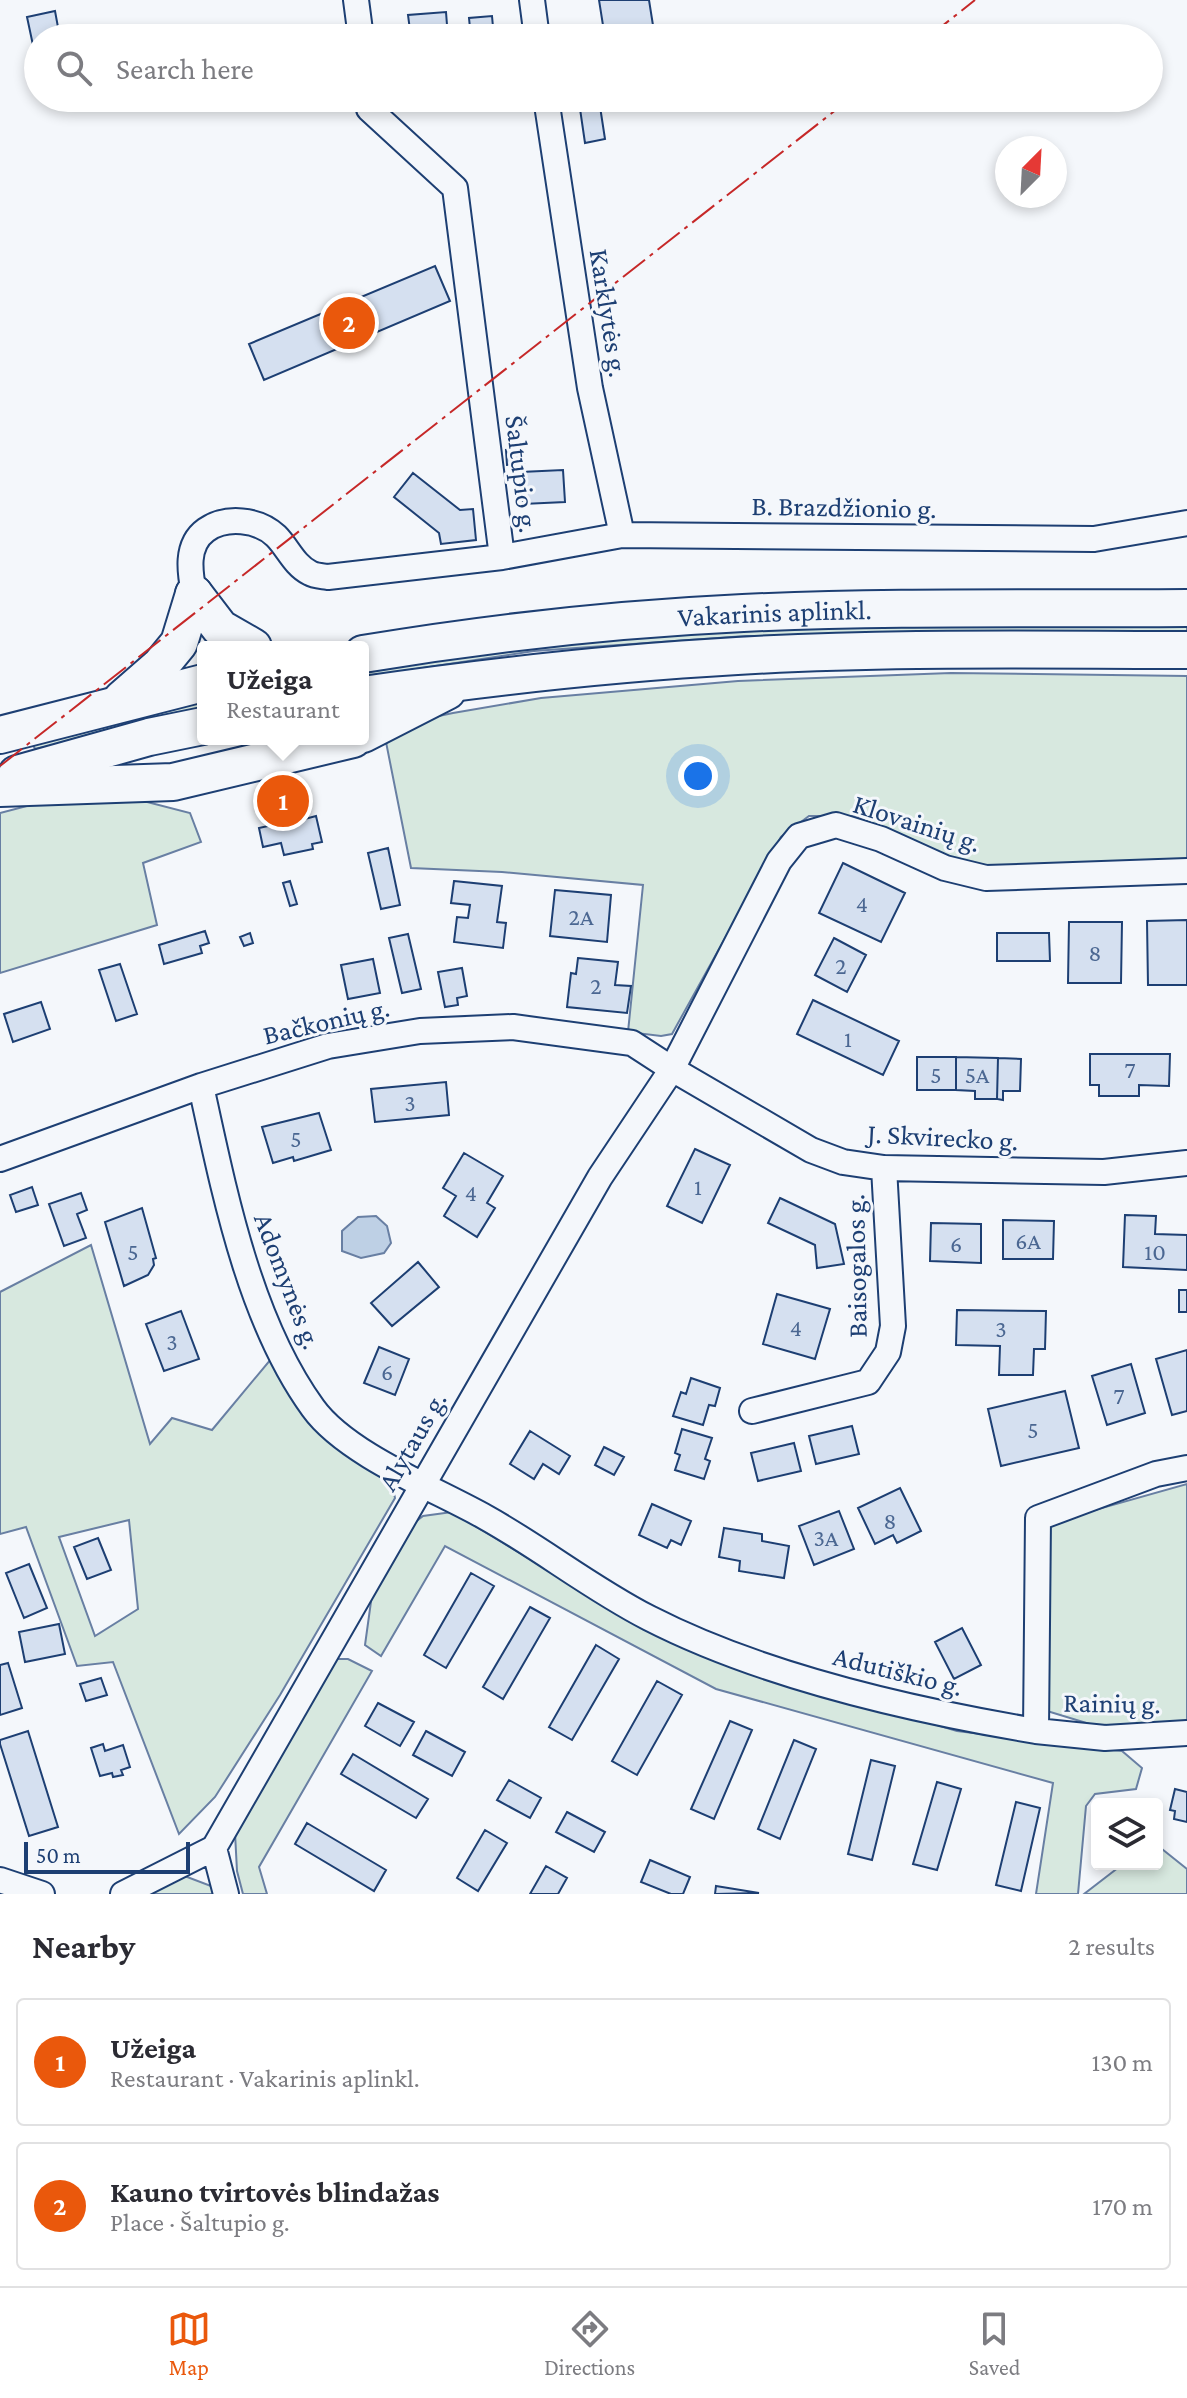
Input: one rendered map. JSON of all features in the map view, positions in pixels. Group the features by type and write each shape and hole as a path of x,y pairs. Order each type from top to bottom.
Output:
{"highway":[{"path":"194,594 220,628 243,641"},
{"path":"118,703 161,665 179,643 194,594"},
{"name":"Vakarinis aplinkl.","path":"369,653 527,631 745,613 1187,608"},
{"name":"Vakarinis aplinkl.","path":"369,694 605,665 740,655 890,650 1187,650"},
{"path":"369,731 464,681"},
{"path":"0,735 197,684"},
{"path":"0,778 149,737 197,727"},
{"path":"0,788 173,782 328,745"}],"street":[{"path":"356,0 359,24"},
{"path":"532,0 535,24"},
{"name":"Šaltupio g.","path":"194,594 190,571 192,551 201,533 216,523 238,521 258,526 276,536 294,561 310,573 328,577 502,557 455,188 372,112"},
{"name":"Karklytės g.","path":"548,112 590,388 622,535"},
{"name":"B. Brazdžionio g.","path":"502,557 622,535 1094,539 1187,523"},
{"name":"Klovainių g.","path":"672,1069 779,861 799,836 836,825 881,839 945,868 986,878 1187,871"},
{"name":"Bačkonių g.","path":"0,1159 201,1086 328,1046 420,1031 513,1027 632,1043 672,1069"},
{"name":"J. Skvirecko g.","path":"672,1069 811,1150 843,1162 884,1168 1104,1172 1187,1163"},
{"name":"Alytaus g.","path":"214,1848 600,1177 672,1069"},
{"name":"Adomynės g.","path":"201,1086 230,1214 272,1337 296,1382 327,1426 352,1445 422,1484"},
{"name":"Baisogalos g.","path":"752,1411 868,1382 888,1352 893,1326 884,1168"},
{"path":"1036,1731 1038,1518 1156,1474 1187,1468"},
{"name":"Adutiškio g.","path":"422,1484 487,1518 647,1618 710,1646 804,1678 959,1719 1036,1731"},
{"name":"Rainių g.","path":"1036,1731 1105,1738 1187,1733"},
{"path":"123,1894 214,1848 226,1894"},
{"path":"0,1880 42,1894"}],"shaded area":[{"path":"1187,620 1187,633 746,636 534,651 369,676 369,667 535,642 750,624"},
{"path":"951,673 1187,676 1187,864 990,868 938,856 856,816 809,816 781,837 672,1034 661,1036 628,1032 643,885 502,872 411,868 385,737 401,724 541,698 738,681"},
{"path":"197,700 197,713 35,749 30,738"},
{"path":"120,795 190,813 201,842 143,863 157,925 0,973 0,813 65,796"},
{"path":"91,1245 150,1444 172,1418 212,1430 271,1359 373,1468 392,1483 395,1498 280,1695 215,1797 179,1834 113,1662 77,1666 26,1527 0,1534 0,1292","holes":["129,1520 138,1609 95,1636 59,1537"]},
{"path":"1187,1484 1187,1733 1129,1736 1047,1711 1046,1534 1052,1522"},
{"path":"452,1512 654,1634 718,1660 957,1731 1122,1751 1142,1768 1136,1789 1095,1794 1086,1806 1078,1894 1036,1894 1053,1783 716,1689 445,1546 381,1656 365,1645 373,1587 409,1527 423,1516"},
{"path":"337,1659 348,1659 372,1671 259,1867 267,1894 243,1894 237,1871 235,1833"},
{"path":"1163,1850 1187,1869 1187,1894 1084,1894 1115,1870 1163,1870"},
{"path":"170,1874 182,1875 211,1886 214,1894 152,1894"}],"water":[{"path":"376,1216 387,1226 391,1243 384,1253 361,1258 342,1251 342,1231 358,1217"}],"building":[{"path":"599,0 649,0 653,24 603,24"},
{"path":"55,11 57,24 28,24 27,17"},
{"path":"446,12 447,24 409,24 408,15"},
{"path":"492,16 493,24 470,24 469,18"},
{"path":"580,112 601,112 605,139 585,143"},
{"path":"435,266 450,301 264,380 249,344"},
{"path":"522,448 524,463 507,465 506,450"},
{"path":"563,470 565,502 523,504 521,472"},
{"path":"413,473 460,510 473,509 476,540 441,544 439,533 394,497"},
{"path":"292,794 301,820 316,816 322,842 312,844 313,849 284,855 281,843 263,847 259,828 277,824 271,799"},
{"path":"388,848 400,905 381,909 368,853"},
{"path":"843,863 905,893 881,942 819,913"},
{"path":"290,881 297,904 290,906 283,883"},
{"path":"454,881 502,886 497,922 506,923 503,948 454,942 457,917 468,918 470,905 451,903"},
{"path":"555,890 611,895 607,942 550,936"},
{"path":"1187,920 1187,985 1148,985 1147,921"},
{"path":"1069,922 1122,922 1121,983 1068,983"},
{"path":"205,931 209,943 200,946 202,953 164,964 159,945"},
{"path":"250,933 253,943 244,946 240,937"},
{"path":"997,933 1049,933 1050,961 997,961"},
{"path":"408,934 421,989 402,993 389,938"},
{"path":"834,938 866,955 847,992 815,975"},
{"path":"578,958 618,962 615,985 631,986 627,1013 567,1007 571,973 576,974"},
{"path":"373,959 380,993 348,999 341,965"},
{"path":"120,964 137,1014 116,1021 99,970"},
{"path":"462,968 467,996 457,998 458,1005 445,1007 438,972"},
{"path":"813,1000 899,1041 883,1075 797,1034"},
{"path":"41,1002 50,1029 13,1042 4,1014"},
{"path":"1090,1054 1170,1054 1169,1086 1139,1085 1139,1096 1099,1096 1099,1085 1090,1085"},
{"path":"917,1057 956,1057 956,1090 917,1090"},
{"path":"956,1057 998,1058 997,1099 975,1099 975,1091 956,1090"},
{"path":"998,1058 1021,1059 1020,1091 1003,1091 1003,1100 997,1099"},
{"path":"446,1082 449,1115 375,1122 371,1089"},
{"path":"319,1113 331,1150 294,1161 293,1157 273,1163 262,1127"},
{"path":"695,1149 730,1165 702,1223 667,1206"},
{"path":"464,1153 503,1176 487,1203 495,1208 477,1237 444,1216 456,1196 443,1188"},
{"path":"32,1187 38,1205 16,1212 10,1195"},
{"path":"81,1193 87,1210 77,1214 86,1238 64,1246 49,1204"},
{"path":"780,1198 835,1224 844,1264 817,1268 815,1245 768,1223"},
{"path":"142,1208 156,1258 148,1275 124,1286 105,1222"},
{"path":"1125,1215 1156,1216 1155,1234 1187,1235 1187,1270 1123,1267"},
{"path":"1003,1220 1054,1221 1053,1259 1003,1259"},
{"path":"931,1223 981,1224 981,1263 930,1261"},
{"path":"418,1262 439,1287 392,1326 371,1303"},
{"path":"1179,1290 1187,1290 1187,1312 1179,1312"},
{"path":"777,1294 830,1309 815,1359 763,1344"},
{"path":"957,1310 1046,1311 1045,1349 1034,1349 1033,1375 999,1375 1000,1346 956,1345"},
{"path":"181,1311 199,1359 164,1371 146,1324"},
{"path":"379,1347 409,1359 395,1395 364,1383"},
{"path":"1187,1350 1187,1411 1172,1415 1156,1359"},
{"path":"1131,1364 1145,1413 1107,1425 1092,1376"},
{"path":"691,1378 720,1388 715,1406 709,1405 703,1425 673,1416 681,1392 686,1394"},
{"path":"1065,1391 1079,1448 1001,1466 988,1409"},
{"path":"852,1426 859,1454 816,1464 809,1436"},
{"path":"682,1429 712,1438 705,1459 710,1461 704,1479 675,1470 680,1455 675,1453"},
{"path":"530,1431 570,1456 559,1474 543,1464 534,1479 510,1464"},
{"path":"794,1443 801,1471 758,1481 751,1453"},
{"path":"604,1447 624,1457 614,1475 595,1465"},
{"path":"900,1488 921,1531 897,1543 893,1535 875,1544 858,1508"},
{"path":"652,1504 691,1521 681,1545 671,1540 667,1548 639,1535"},
{"path":"839,1511 854,1549 814,1565 799,1526"},
{"path":"724,1528 762,1534 762,1541 789,1546 784,1578 739,1571 740,1561 719,1557"},
{"path":"98,1538 111,1570 87,1579 74,1547"},
{"path":"29,1564 47,1608 24,1618 6,1573"},
{"path":"471,1573 494,1586 446,1668 424,1655"},
{"path":"530,1607 550,1618 503,1699 483,1687"},
{"path":"59,1624 65,1654 25,1662 19,1632"},
{"path":"962,1628 981,1665 954,1679 935,1642"},
{"path":"596,1645 619,1659 572,1740 549,1727"},
{"path":"8,1663 22,1708 0,1715 0,1665"},
{"path":"101,1678 107,1695 86,1701 80,1684"},
{"path":"657,1681 682,1695 637,1775 612,1761"},
{"path":"378,1703 414,1722 400,1746 365,1726"},
{"path":"730,1721 752,1730 714,1819 691,1809"},
{"path":"28,1731 58,1827 29,1836 0,1744 0,1740"},
{"path":"426,1731 465,1752 452,1776 413,1755"},
{"path":"794,1740 816,1749 780,1839 758,1829"},
{"path":"103,1744 105,1751 123,1745 130,1767 121,1770 123,1775 113,1777 112,1773 100,1776 91,1748"},
{"path":"353,1754 428,1799 416,1818 341,1774"},
{"path":"871,1760 895,1766 872,1860 848,1854"},
{"path":"509,1780 541,1798 530,1818 497,1800"},
{"path":"937,1782 961,1789 937,1870 913,1864"},
{"path":"1175,1789 1187,1792 1187,1822 1174,1819 1175,1811 1170,1810"},
{"path":"1016,1802 1040,1808 1021,1891 996,1885"},
{"path":"567,1812 605,1832 594,1852 556,1832"},
{"path":"307,1823 386,1870 374,1891 295,1844"},
{"path":"485,1830 507,1843 478,1891 457,1878"},
{"path":"650,1860 690,1877 683,1894 671,1894 641,1882"},
{"path":"546,1866 567,1878 558,1894 530,1894"},
{"path":"716,1886 759,1893 715,1894"}],"power":[{"path":"945,24 975,0"},
{"path":"0,766 833,112"}],"place":[{"name":"Kauno tvirtovės blindažas","path":"349,323"},
{"name":"Užeiga","path":"283,801"}]}
